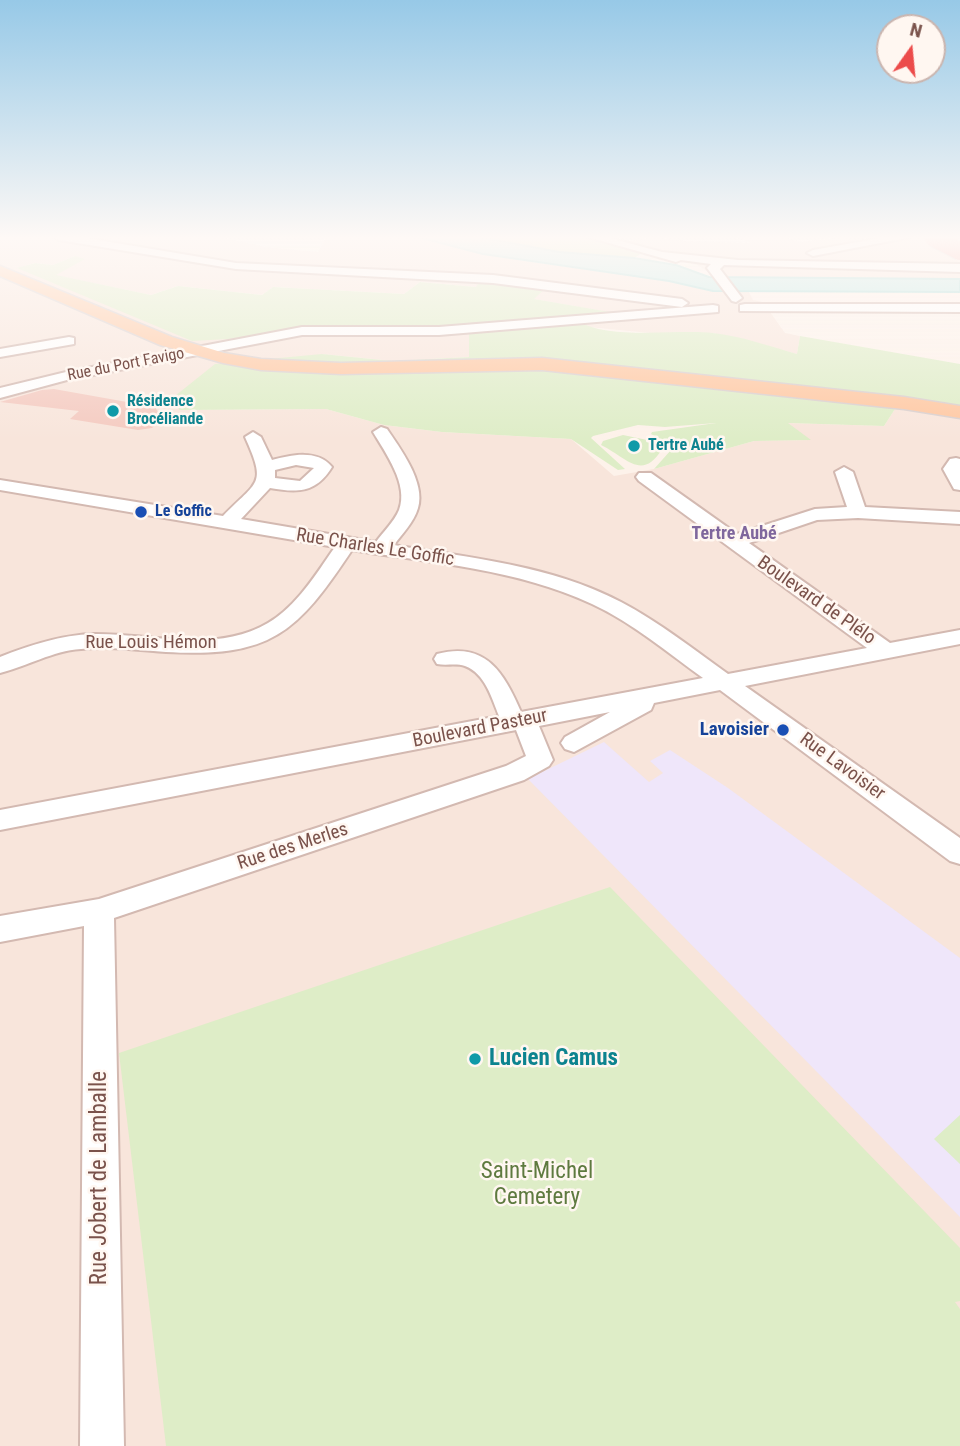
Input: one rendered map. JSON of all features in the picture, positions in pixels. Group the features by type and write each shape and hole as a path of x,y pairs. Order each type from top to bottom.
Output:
{"main road":[{"path":"82,304 196,351 245,362 299,368 486,362 569,366 904,403 960,412"}],"street":[{"name":"Rue du Port Favigo","path":"0,393 66,376 302,331 439,331 709,304"},
{"path":"745,304 960,308"},
{"path":"0,353 69,341"},
{"path":"380,432 400,467 411,498 408,509 381,549"},
{"path":"227,523 267,475 253,437"},
{"path":"956,463 952,469 960,485"},
{"path":"844,472 858,512"},
{"name":"Boulevard de Plélo","path":"645,477 886,651"},
{"name":"Rue Charles Le Goffic","path":"0,485 516,571 582,590 608,601 724,682"},
{"path":"733,542 816,514 858,512 960,518"},
{"name":"Rue Louis Hémon","path":"0,666 63,643 93,641 209,646 245,640 275,629 292,615 347,543"},
{"name":"Boulevard Pasteur","path":"0,820 960,637"},
{"path":"445,659 463,656 489,669 518,721"},
{"name":"Rue Lavoisier","path":"724,682 960,853"},
{"path":"574,743 643,705 646,697"},
{"name":"Rue des Merles","path":"0,929 99,911 515,773 540,760 518,721"},
{"name":"Rue Jobert de Lamballe","path":"99,911 102,1446"}],"shaded area":[{"path":"0,304 178,304 286,329 384,330 469,325 469,357 392,361 322,354 179,410 326,409 384,425 442,432 571,439 614,476 654,469 754,441 809,440 786,423 884,426 895,409 960,413 960,1446 0,1446"},
{"path":"565,304 768,304 768,309 785,333 800,336 797,354 712,333 660,334 588,327 574,319 608,312"},
{"path":"604,742 649,782 663,773 650,761 670,750 728,788 960,958 960,1217 528,779"}],"green space":[{"path":"104,304 566,304 610,312 575,319 604,330 713,333 797,354 800,336 960,364 960,413 895,409 884,426 788,423 811,440 754,441 654,469 671,450 666,442 651,434 652,432 716,423 665,427 638,425 593,436 591,438 625,469 618,470 571,439 442,432 384,425 326,409 179,410 175,396 215,364 322,354 392,361 469,357 469,325 384,330 301,328 228,339 192,341"},
{"path":"623,435 652,441 662,449 655,459 641,465 633,464 601,445 603,441"},
{"name":"Saint-Michel Cemetery","path":"610,887 960,1248 960,1301 955,1302 960,1309 960,1446 166,1446 119,1053"},
{"path":"960,1115 960,1164 934,1139"}],"building":[{"name":"Résidence Brocéliande","path":"54,389 155,407 162,419 152,428 138,430 70,419 79,411 0,402"}],"place":[{"name":"Résidence Brocéliande","path":"113,411"},
{"name":"Tertre Aubé","path":"634,446"},
{"name":"Le Goffic","path":"141,512"},
{"name":"Lavoisier","path":"783,730"},
{"name":"Lucien Camus","path":"475,1059"}],"district":[{"name":"Tertre Aubé","path":"734,534"}]}
